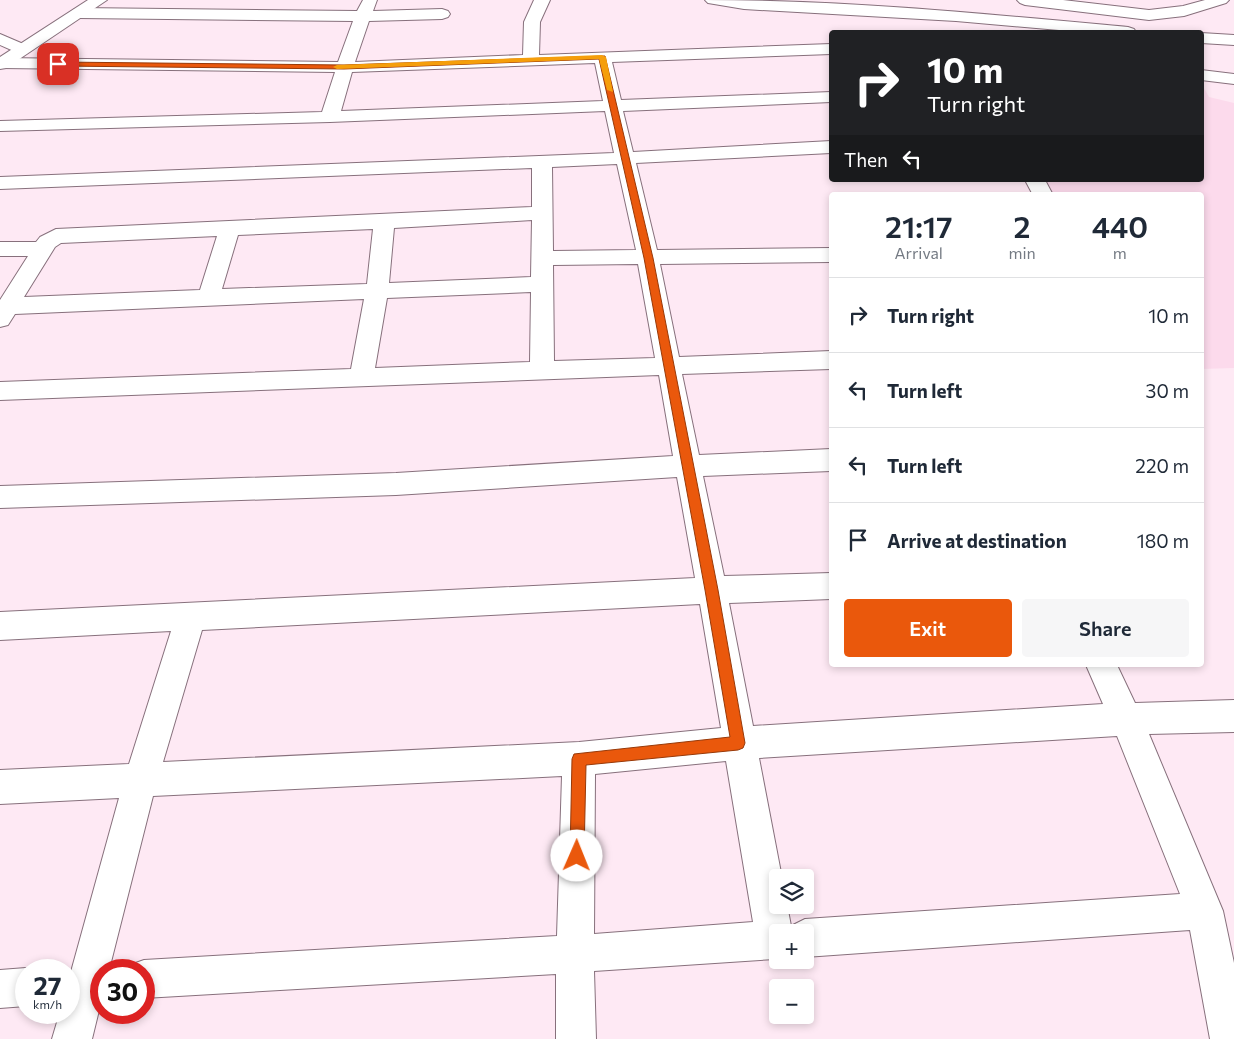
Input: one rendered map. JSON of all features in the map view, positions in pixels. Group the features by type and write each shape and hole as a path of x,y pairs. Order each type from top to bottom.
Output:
{"street":[{"path":"1,64 99,0"},
{"path":"330,117 344,67 362,16 371,0"},
{"path":"532,60 530,24 532,16 542,0"},
{"path":"713,0 744,4 956,16 1101,30"},
{"path":"958,30 956,16 959,0"},
{"path":"1024,0 1093,4 1149,15 1170,14 1221,0"},
{"path":"79,13 362,16 442,14"},
{"path":"0,38 22,49"},
{"path":"1204,38 1234,40"},
{"path":"1,64 344,67 829,49"},
{"path":"602,57 615,105 648,258 712,590 738,743 782,924"},
{"path":"1204,74 1234,78"},
{"path":"0,126 330,117 829,97"},
{"path":"0,183 542,162 829,147"},
{"path":"542,162 543,213 540,284 542,370"},
{"path":"4,312 42,248 51,238 68,234 384,222 543,213"},
{"path":"361,377 377,289 384,222"},
{"path":"209,297 230,227"},
{"path":"0,249 42,248"},
{"path":"541,258 829,255"},
{"path":"4,312 209,297 540,284"},
{"path":"0,391 829,360"},
{"path":"0,497 396,484 687,466 829,460"},
{"path":"0,626 712,590 829,586"},
{"path":"72,1039 85,983 141,779 191,616"},
{"path":"1102,667 1126,719 1205,911 1230,1039"},
{"path":"0,787 579,759 738,743 1126,719 1234,716"},
{"path":"576,1039 575,954 579,759"},
{"path":"814,937 1205,911"},
{"path":"155,978 575,954 769,940"},
{"path":"0,989 15,988"}],"shaded area":[{"path":"1204,88 1209,97 1234,103 1234,368 1204,369 1204,192 1050,192 1044,182 1204,182"}],"slow traffic":[{"path":"337,67 602,57 611,90"}],"route":[{"path":"58,64 344,67 602,57 615,105 648,258 712,590 738,743 579,759 577,856"}]}
